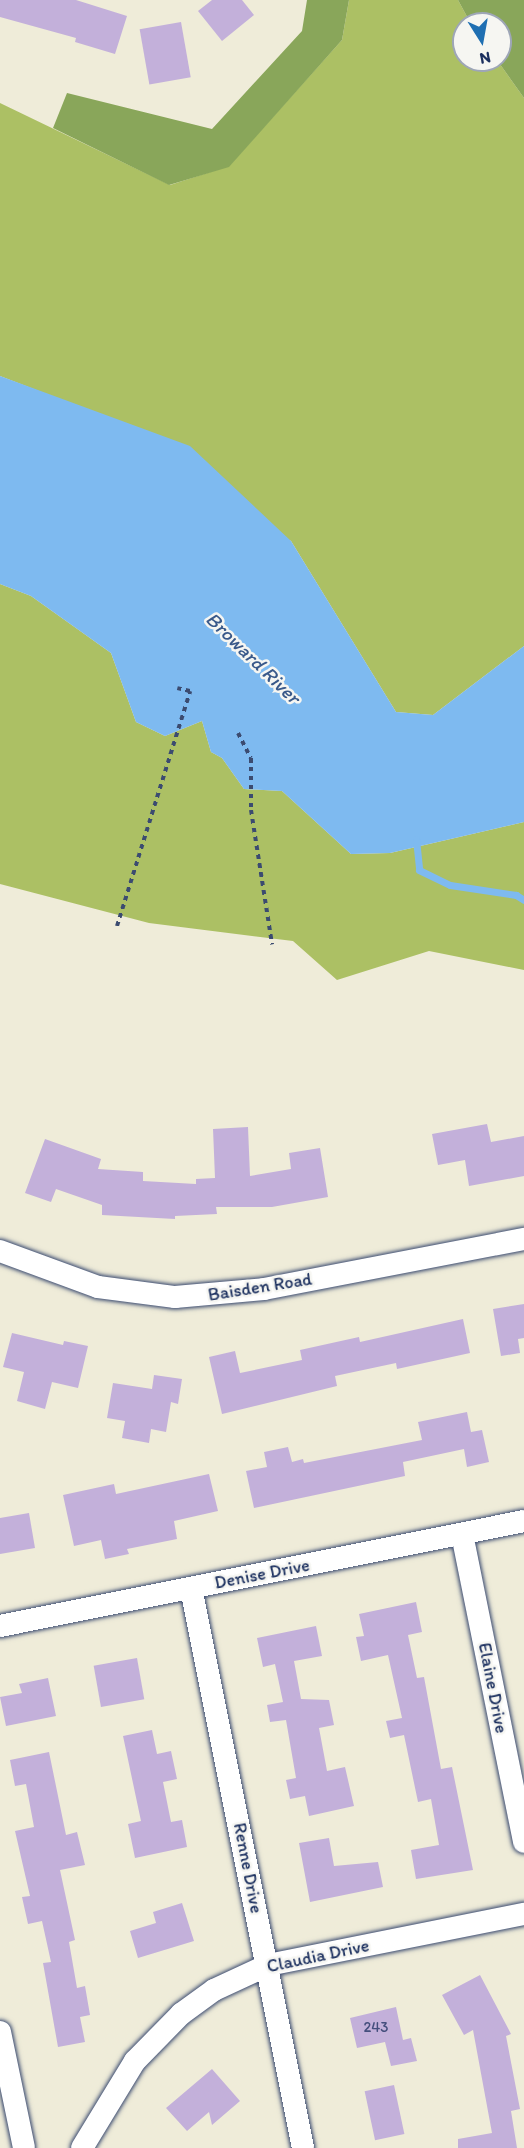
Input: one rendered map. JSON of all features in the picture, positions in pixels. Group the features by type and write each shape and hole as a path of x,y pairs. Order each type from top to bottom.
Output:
{"street":[{"name":"Baisden Road","path":"0,1251 98,1287 175,1297 264,1289 524,1239"},
{"name":"Denise Drive","path":"0,1626 524,1521"},
{"name":"Elaine Drive","path":"462,1534 524,1842"},
{"name":"Renne Drive","path":"191,1588 303,2148"},
{"name":"Claudia Drive","path":"82,2148 119,2084 155,2038 214,1990 268,1965 524,1914"},
{"path":"0,2032 24,2148"}],"path":[{"path":"117,926 190,691 177,688"},
{"path":"238,733 250,758 251,810 272,944"}],"green space":[{"path":"307,0 349,0 342,40 229,167 169,185 53,128 67,93 212,129 302,31"},
{"path":"349,0 458,0 464,12 452,12 452,72 506,72 524,98 524,646 433,715 396,712 291,541 49,395 0,376 0,103 170,185 229,166 342,40"},
{"path":"458,0 524,0 524,98 506,72 512,72 512,12 464,12"},
{"path":"0,584 31,596 111,653 136,722 165,736 202,721 211,752 222,758 244,789 282,791 351,854 390,853 524,822 524,970 429,951 337,980 293,941 149,923 0,884"}],"water":[{"name":"Broward River","path":"0,376 190,446 291,541 396,712 433,715 524,646 524,822 390,853 351,854 282,791 244,789 222,758 211,752 202,721 165,736 136,722 111,653 31,596 0,584"}],"building":[{"path":"0,0 76,0 127,16 115,54 75,42 76,38 0,17"},
{"path":"212,0 242,0 254,15 222,41 198,11"},
{"path":"181,22 191,77 149,84 140,29"},
{"path":"487,1124 491,1142 524,1136 524,1176 469,1186 465,1160 438,1165 432,1134"},
{"path":"248,1127 250,1176 291,1169 289,1153 320,1148 328,1197 272,1207 216,1207 217,1214 175,1216 175,1219 102,1215 102,1205 56,1189 51,1202 25,1193 45,1139 101,1159 98,1169 143,1172 143,1181 196,1184 196,1179 215,1178 213,1129"},
{"path":"524,1304 524,1338 518,1339 520,1353 501,1356 493,1309"},
{"path":"463,1319 470,1353 397,1369 396,1363 335,1376 337,1386 222,1414 209,1357 235,1351 240,1373 302,1360 300,1350 359,1337 360,1342"},
{"path":"12,1333 63,1345 64,1341 88,1346 78,1388 52,1382 45,1409 17,1401 24,1372 3,1367"},
{"path":"154,1375 182,1379 178,1404 171,1402 166,1432 151,1429 149,1443 122,1438 125,1421 107,1418 113,1383 152,1389"},
{"path":"467,1412 471,1432 482,1430 489,1462 467,1467 464,1449 403,1462 405,1476 254,1508 246,1471 267,1467 264,1452 288,1447 292,1462 303,1459 304,1463 422,1440 418,1422"},
{"path":"209,1474 218,1511 174,1521 177,1539 127,1549 129,1554 105,1559 101,1540 74,1546 63,1495 114,1484 116,1494"},
{"path":"29,1513 35,1548 0,1554 0,1518"},
{"path":"416,1602 422,1632 408,1635 417,1678 424,1677 441,1769 452,1767 473,1870 416,1879 411,1850 439,1845 431,1799 418,1802 404,1735 390,1738 386,1721 402,1718 388,1655 361,1661 356,1637 364,1636 359,1614"},
{"path":"316,1626 322,1656 294,1661 301,1699 329,1700 334,1725 319,1728 327,1771 345,1767 354,1806 309,1816 305,1796 290,1799 286,1780 296,1778 286,1720 270,1722 267,1705 283,1702 275,1664 263,1667 257,1638"},
{"path":"137,1658 144,1699 101,1707 94,1666"},
{"path":"48,1678 56,1716 6,1726 0,1697 22,1693 19,1684"},
{"path":"152,1730 157,1754 171,1751 177,1779 163,1782 171,1822 182,1820 187,1847 135,1858 128,1824 141,1821 123,1736"},
{"path":"49,1752 66,1835 77,1832 85,1865 60,1870 75,1940 69,1942 77,1988 85,1986 90,2015 80,2017 85,2042 58,2047 43,1963 51,1962 42,1921 28,1924 22,1897 30,1896 15,1831 34,1827 26,1784 15,1786 10,1760"},
{"path":"329,1838 334,1866 378,1862 383,1887 310,1902 299,1843"},
{"path":"182,1903 194,1941 138,1958 130,1931 156,1923 153,1912"},
{"path":"480,1975 511,2034 506,2036 520,2109 511,2111 517,2148 458,2148 458,2139 492,2133 473,2030 464,2035 442,1995"},
{"path":"396,2007 403,2040 411,2038 417,2061 391,2066 385,2042 357,2048 350,2018"},
{"path":"212,2069 240,2101 212,2125 209,2112 187,2131 166,2108"},
{"path":"394,2085 404,2134 375,2140 365,2091"}],"waterway":[{"path":"416,839 419,870 450,885 516,895 524,900"}]}
